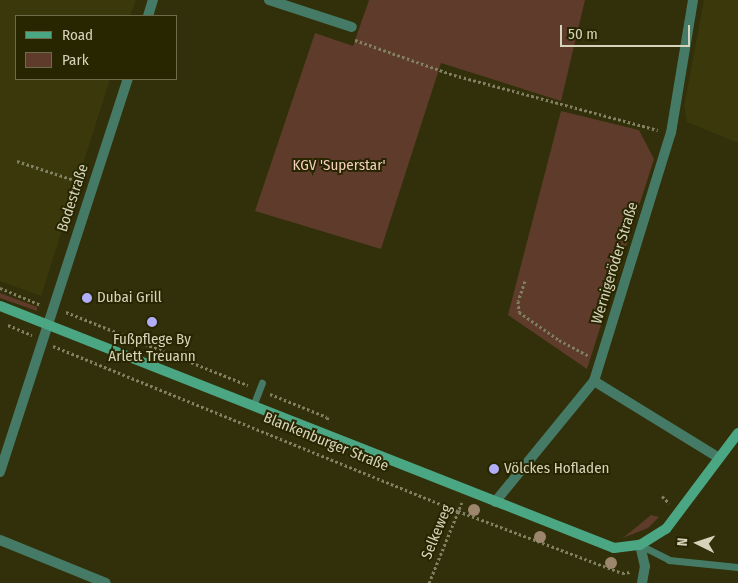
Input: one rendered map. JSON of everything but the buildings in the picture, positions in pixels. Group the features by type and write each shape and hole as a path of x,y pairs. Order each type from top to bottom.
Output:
{"street":[{"path":"148,15 153,0"},
{"path":"269,0 352,27"},
{"name":"Wernigeröder Straße","path":"495,502 594,381 671,133 693,0"},
{"name":"Bodestraße","path":"0,472 128,80"},
{"name":"Blankenburger Straße","path":"0,306 603,545 625,548 640,545"},
{"path":"594,381 719,458"},
{"path":"642,583 645,571 640,545 666,529 719,458 737,438"},
{"path":"0,540 106,583"}],"lane":[{"path":"253,406 262,383"},
{"path":"640,545 669,560 738,567"}],"path":[{"path":"352,27 348,38 454,75 671,133"},
{"path":"17,161 78,181"},
{"path":"525,281 518,301 519,312 559,340 601,362"},
{"path":"0,288 53,310"},
{"name":"Blankenburger Straße","path":"0,322 43,340 64,353 458,511 622,573 645,571"},
{"name":"Selkeweg","path":"429,583 466,490"},
{"path":"662,496 669,503"}],"shaded area":[{"path":"0,0 136,0 130,15 15,15 15,80 110,80 41,296 0,281"},
{"path":"704,0 738,0 738,143 687,122 684,107"}],"green space":[{"name":"KGV 'Superstar'","path":"369,0 585,0 561,101 441,63 381,249 255,211 315,33 353,46"},
{"path":"561,111 639,130 654,159 587,369 508,315"},
{"path":"0,293 37,307 37,311 0,298"},
{"path":"651,515 659,517 648,528 623,538"}],"place":[{"name":"Dubai Grill","path":"87,298"},
{"name":"Fußpflege By Arlett Treuann","path":"152,322"},
{"name":"Völckes Hofladen","path":"494,469"}]}
